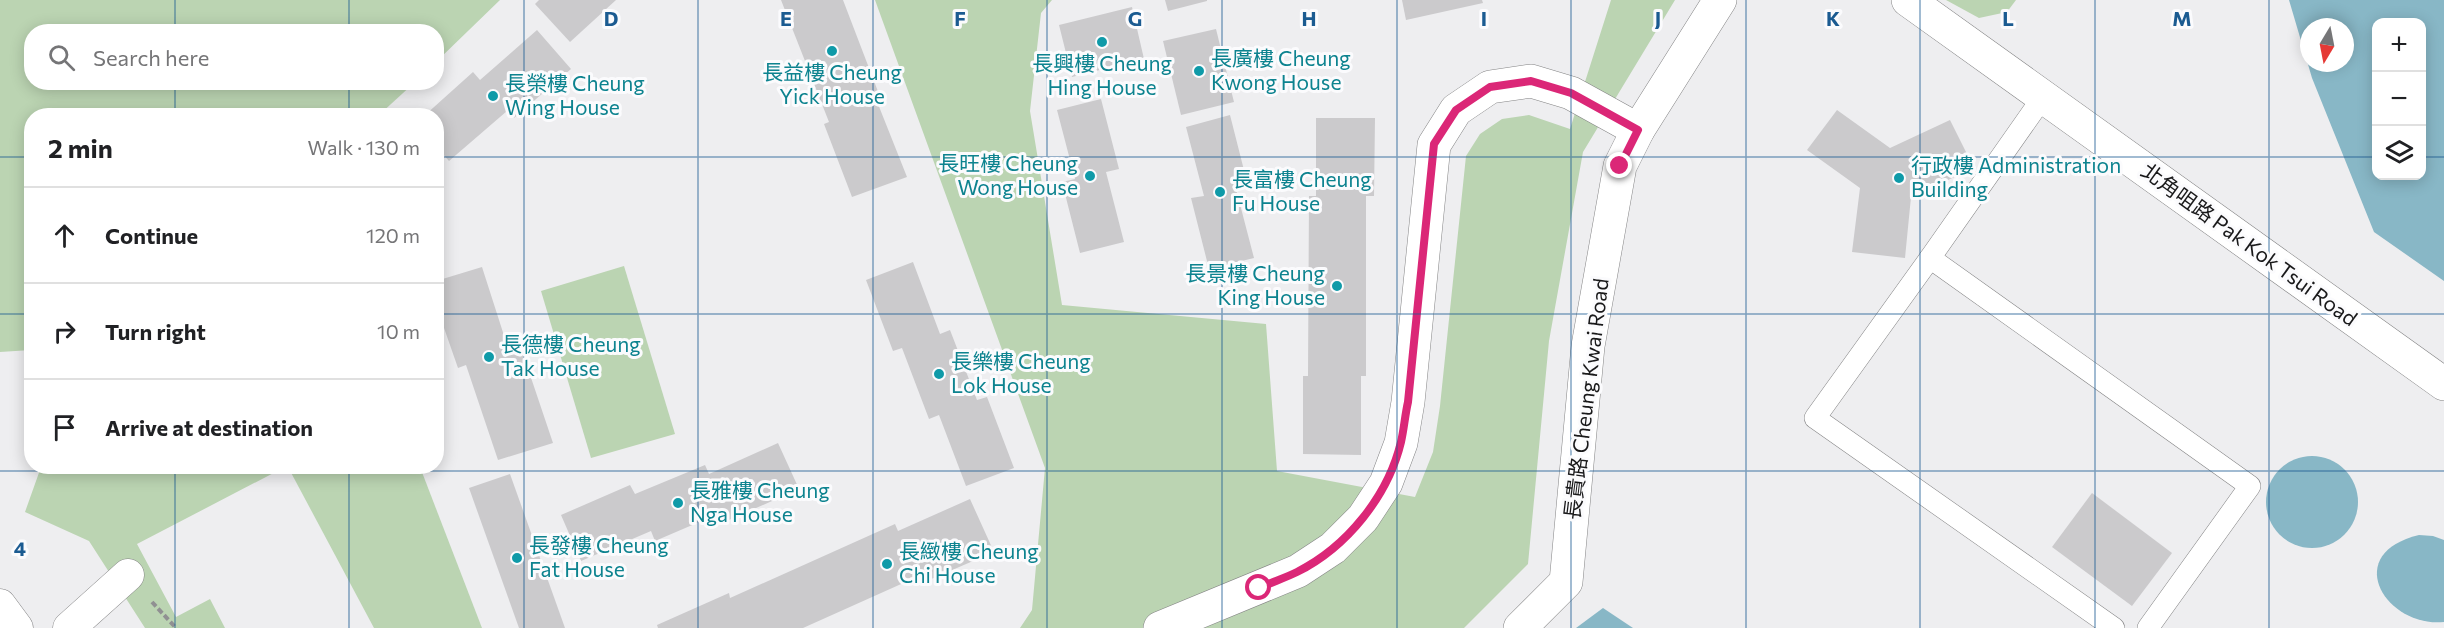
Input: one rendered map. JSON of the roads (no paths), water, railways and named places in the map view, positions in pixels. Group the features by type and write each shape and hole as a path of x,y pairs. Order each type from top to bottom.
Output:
{"street":[{"name":"長貴路 Cheung Kwai Road","path":"1520,628 1566,582 1588,346 1620,166 1638,130 1720,0"},
{"name":"北角咀路 Pak Kok Tsui Road","path":"1908,0 2444,384"},
{"path":"1160,628 1299,571 1333,548 1363,518 1386,483 1401,443 1408,402 1434,144 1456,110 1490,87 1531,81 1571,93 1638,130"},
{"path":"69,628 128,575"},
{"path":"0,605 17,628"}],"lane":[{"path":"2043,97 1815,418 2114,628"},
{"path":"1930,258 2250,486 2148,628"}],"water":[{"path":"2289,0 2444,0 2444,281 2374,232 2310,72 2354,72 2354,18 2300,18 2300,37"},
{"path":"2312,456 2330,459 2345,469 2355,484 2358,502 2355,520 2345,535 2330,545 2312,548 2294,545 2279,535 2269,520 2266,502 2269,484 2279,469 2294,459"},
{"path":"2419,535 2444,540 2444,622 2423,621 2405,614 2390,602 2380,588 2377,572 2381,557 2395,544"},
{"path":"1603,608 1633,628 1576,628"}],"place":[{"name":"長興樓 Cheung Hing House","path":"1102,42"},
{"name":"長益樓 Cheung Yick House","path":"832,51"},
{"name":"長廣樓 Cheung Kwong House","path":"1199,71"},
{"name":"長榮樓 Cheung Wing House","path":"493,96"},
{"name":"長旺樓 Cheung Wong House","path":"1090,176"},
{"name":"行政樓 Administration Building","path":"1899,178"},
{"name":"長富樓 Cheung Fu House","path":"1220,192"},
{"name":"長景樓 Cheung King House","path":"1337,286"},
{"name":"長德樓 Cheung Tak House","path":"489,357"},
{"name":"長樂樓 Cheung Lok House","path":"939,374"},
{"name":"長雅樓 Cheung Nga House","path":"678,503"},
{"name":"長發樓 Cheung Fat House","path":"517,558"},
{"name":"長緻樓 Cheung Chi House","path":"887,564"}]}
